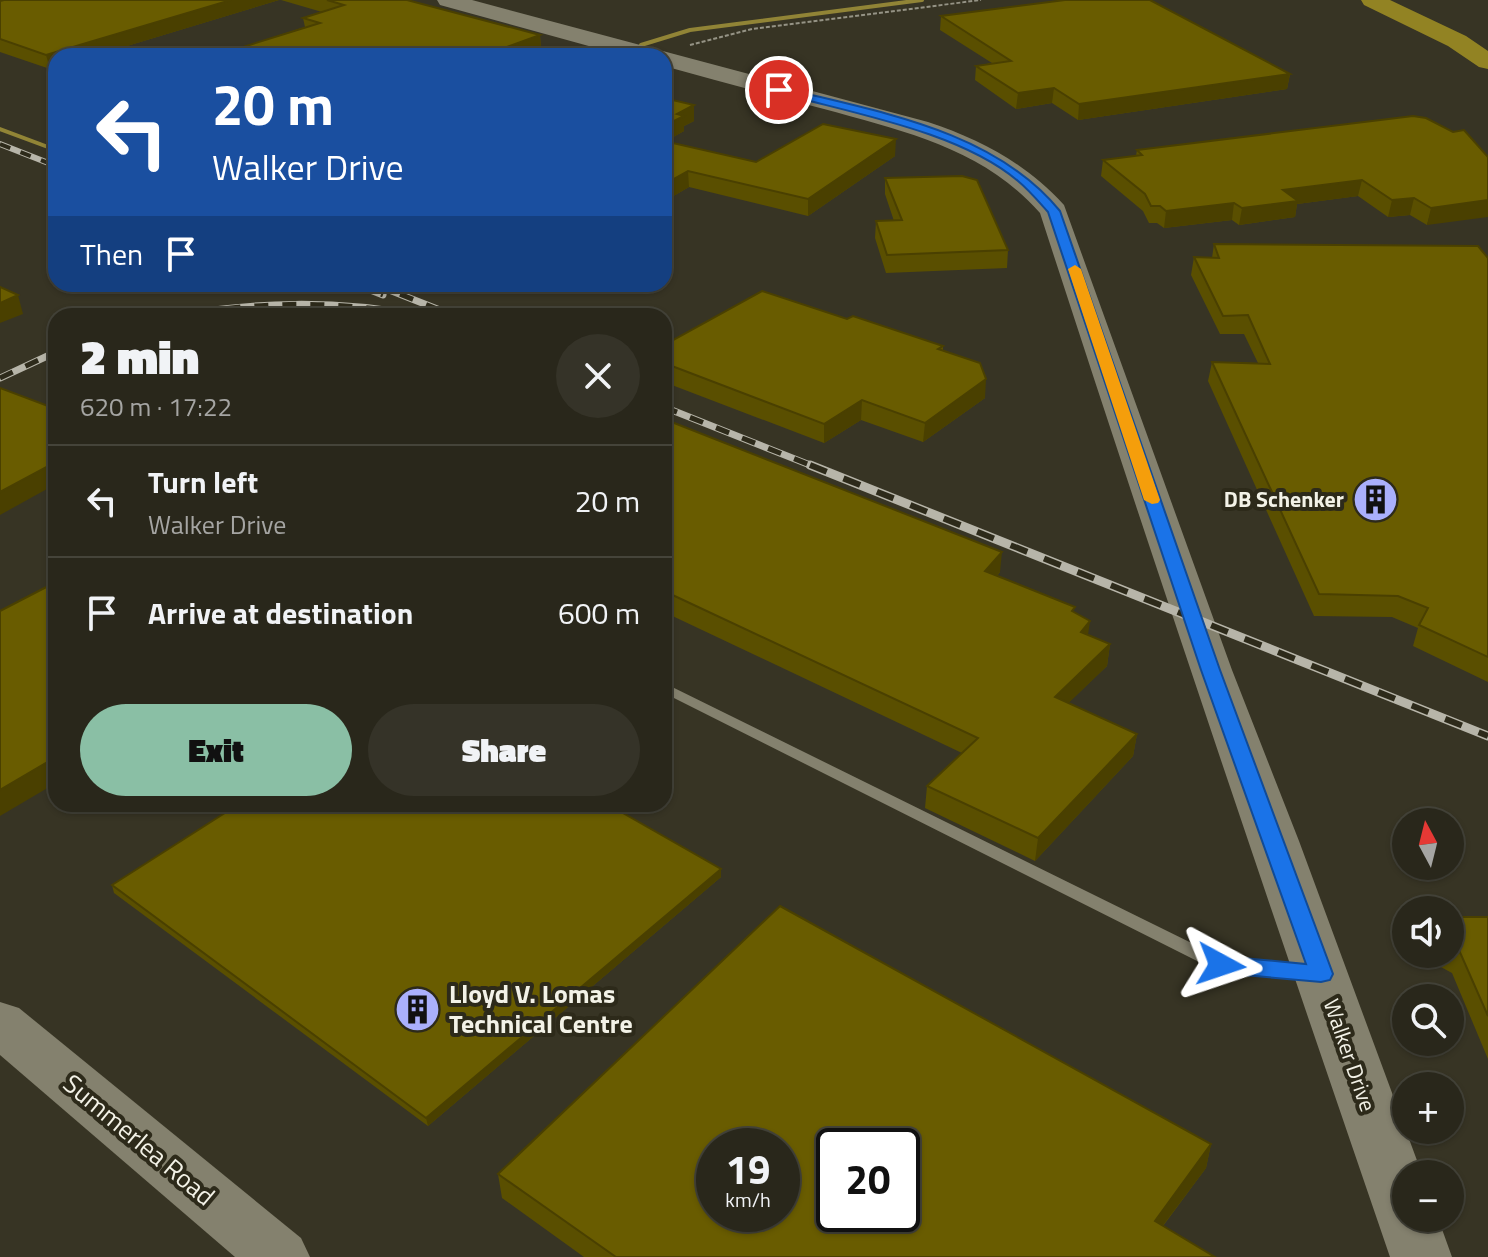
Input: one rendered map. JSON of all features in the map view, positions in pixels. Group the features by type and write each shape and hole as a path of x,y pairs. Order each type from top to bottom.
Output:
{"highway":[{"path":"1372,0 1457,41 1488,62"}],"street":[{"path":"448,0 621,48"},
{"name":"Walker Drive","path":"672,61 941,134 1011,169 1033,187 1054,211 1210,670 1392,1174"},
{"name":"Summerlea Road","path":"0,1023 279,1257"},
{"name":"Walker Drive","path":"1412,1232 1421,1257"}],"lane":[{"path":"672,691 1221,965 1321,974"}],"path":[{"path":"672,50 752,29 981,0"}],"building":[{"path":"231,0 70,48 48,48 46,55 0,39 0,1"},
{"path":"327,0 407,0 540,35 504,48 240,48 320,23 303,18 344,5"},
{"path":"1065,0 1150,0 1290,74 1079,104 1054,88 1018,93 976,66 1011,61 941,16"},
{"path":"672,100 694,105 677,114 684,116 672,122"},
{"path":"1413,116 1426,118 1453,132 1464,130 1488,157 1488,200 1431,208 1414,198 1392,200 1362,180 1283,190 1298,201 1242,208 1234,203 1166,211 1160,206 1151,206 1145,194 1103,160 1142,155 1137,150"},
{"path":"823,124 896,139 808,199 688,171 672,180 672,143 756,162"},
{"path":"962,176 977,180 1008,250 887,255 876,221 902,220 885,178"},
{"name":"DB Schenker","path":"1214,244 1478,246 1488,258 1488,657 1419,625 1428,608 1398,596 1319,594 1212,362 1270,364 1248,315 1223,316 1194,257 1219,258"},
{"path":"0,287 18,295 0,303"},
{"path":"762,291 847,319 853,316 943,346 938,349 980,363 986,379 925,423 862,400 824,424 672,366 672,341"},
{"path":"0,388 48,406 48,466 0,492"},
{"path":"672,422 1002,552 985,571 1075,607 1072,611 1090,621 1081,632 1110,644 1055,697 1137,734 1038,838 927,786 978,738 672,595"},
{"path":"48,586 48,762 0,790 0,611"},
{"name":"Lloyd V. Lomas Technical Centre","path":"226,812 621,812 721,869 426,1118 112,885"},
{"path":"780,906 1211,1144 1155,1221 1215,1257 616,1257 498,1174"},
{"path":"1464,917 1488,917 1488,1016 1464,961"}],"waterway":[{"path":"641,45 690,30 922,0"},
{"path":"0,129 48,147"}],"railway":[{"path":"0,144 48,163"},
{"path":"375,292 383,295"},
{"path":"394,292 435,308"},
{"path":"234,308 296,304 365,308"},
{"path":"0,378 48,356"},
{"path":"672,410 815,467"},
{"path":"810,465 1488,736"}],"slow traffic":[{"path":"1075,269 1152,500"}],"place":[{"name":"DB Schenker","path":"1375,499"},
{"name":"Lloyd V. Lomas Technical Centre","path":"418,1009"}],"route":[{"path":"779,90 941,134 971,147 1022,177 1054,211 1210,670 1275,841 1321,974 1221,965"}]}
